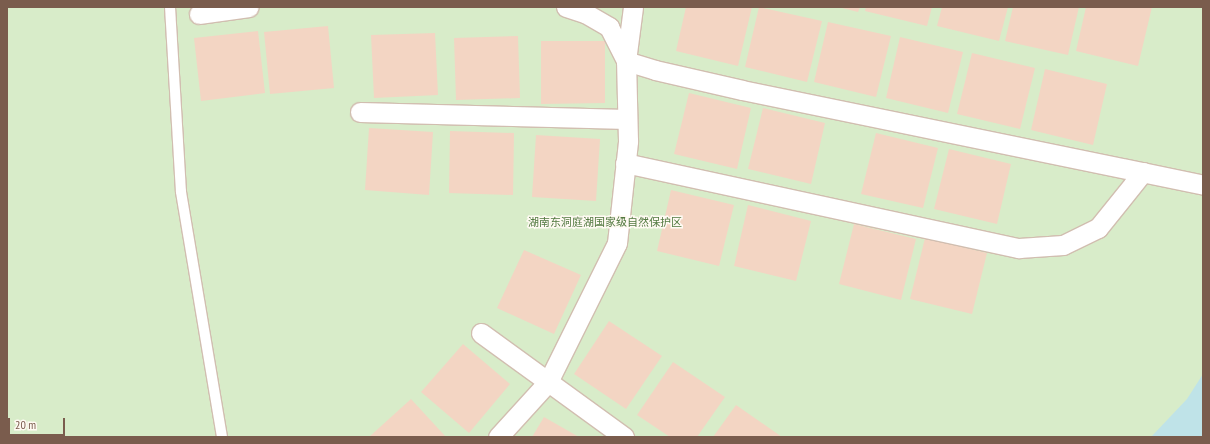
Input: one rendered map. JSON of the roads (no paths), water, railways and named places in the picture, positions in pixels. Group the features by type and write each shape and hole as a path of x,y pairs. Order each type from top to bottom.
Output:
{"street":[{"path":"199,14 249,7"},
{"path":"566,7 585,13 609,27 626,61 655,70 742,90 1203,185"},
{"path":"498,437 548,382 574,333 617,243 628,141 626,61 633,7"},
{"path":"360,112 627,119"},
{"path":"625,163 1019,248 1063,245 1098,228 1143,172"},
{"path":"481,333 624,437"}],"lane":[{"path":"170,7 181,192 222,437"}],"water":[{"path":"1203,374 1203,437 1151,437 1187,399"}],"park label":[{"name":"湖南东洞庭湖国家级自然保护区","path":"605,222"}]}
